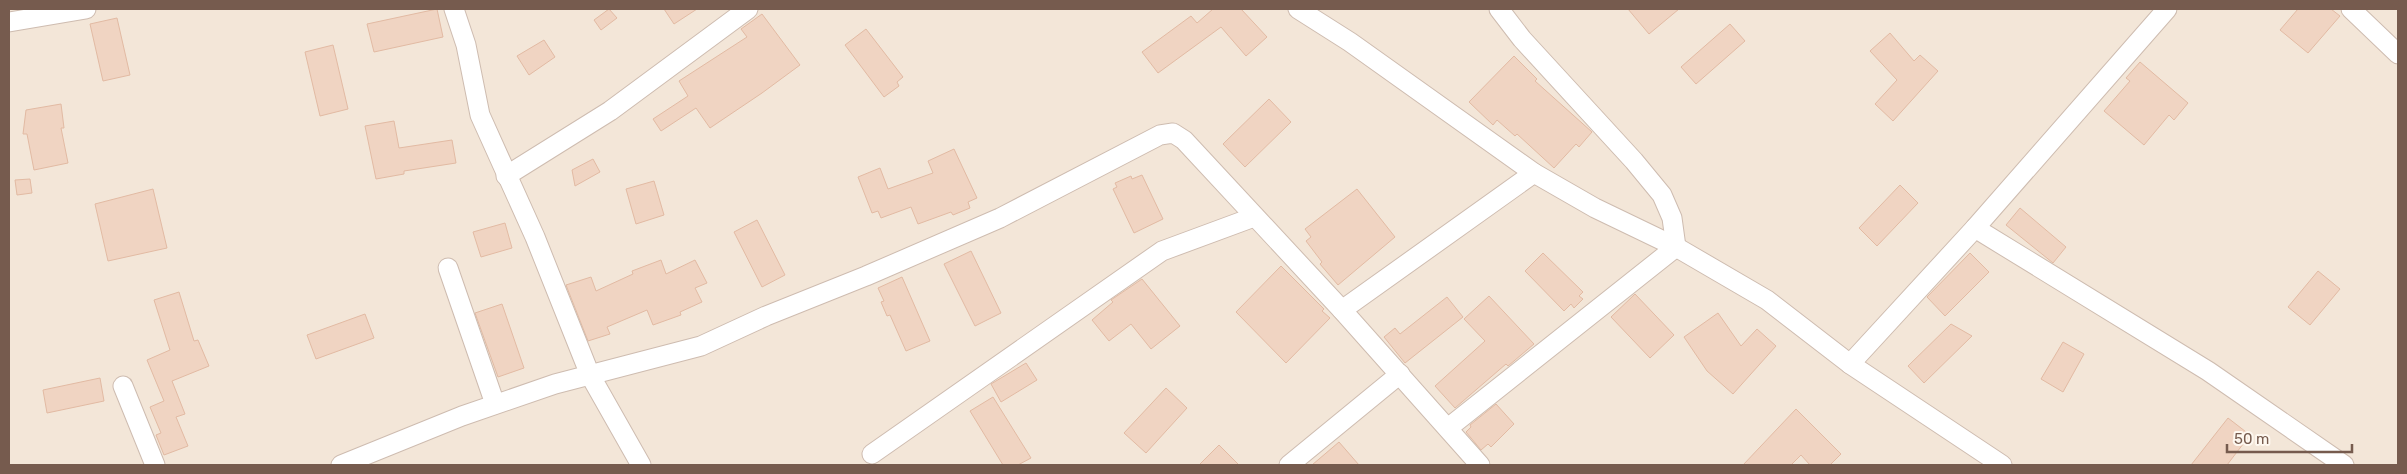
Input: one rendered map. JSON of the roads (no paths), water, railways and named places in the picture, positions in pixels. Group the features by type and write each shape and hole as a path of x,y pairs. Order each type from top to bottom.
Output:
{"street":[{"path":"9,22 86,9"},
{"path":"454,9 466,45 480,115 535,237 590,375 641,465"},
{"path":"506,176 610,111 748,9"},
{"path":"1298,9 1350,42 1534,173 1595,208 1676,247 1767,300 1850,364 2002,465"},
{"path":"1499,9 1522,39 1658,190 1672,218 1676,247"},
{"path":"1850,364 1975,228 2167,9"},
{"path":"2351,9 2398,54"},
{"path":"342,465 495,404 590,375 701,346 766,316 866,276 1000,218 1160,135 1173,133 1184,140 1342,310 1480,465"},
{"path":"1342,310 1534,173"},
{"path":"872,454 1162,251 1254,216"},
{"path":"1975,228 2208,371 2344,465"},
{"path":"1448,428 1676,247"},
{"path":"448,268 495,404"},
{"path":"1289,465 1400,374"},
{"path":"123,386 155,465"}]}
